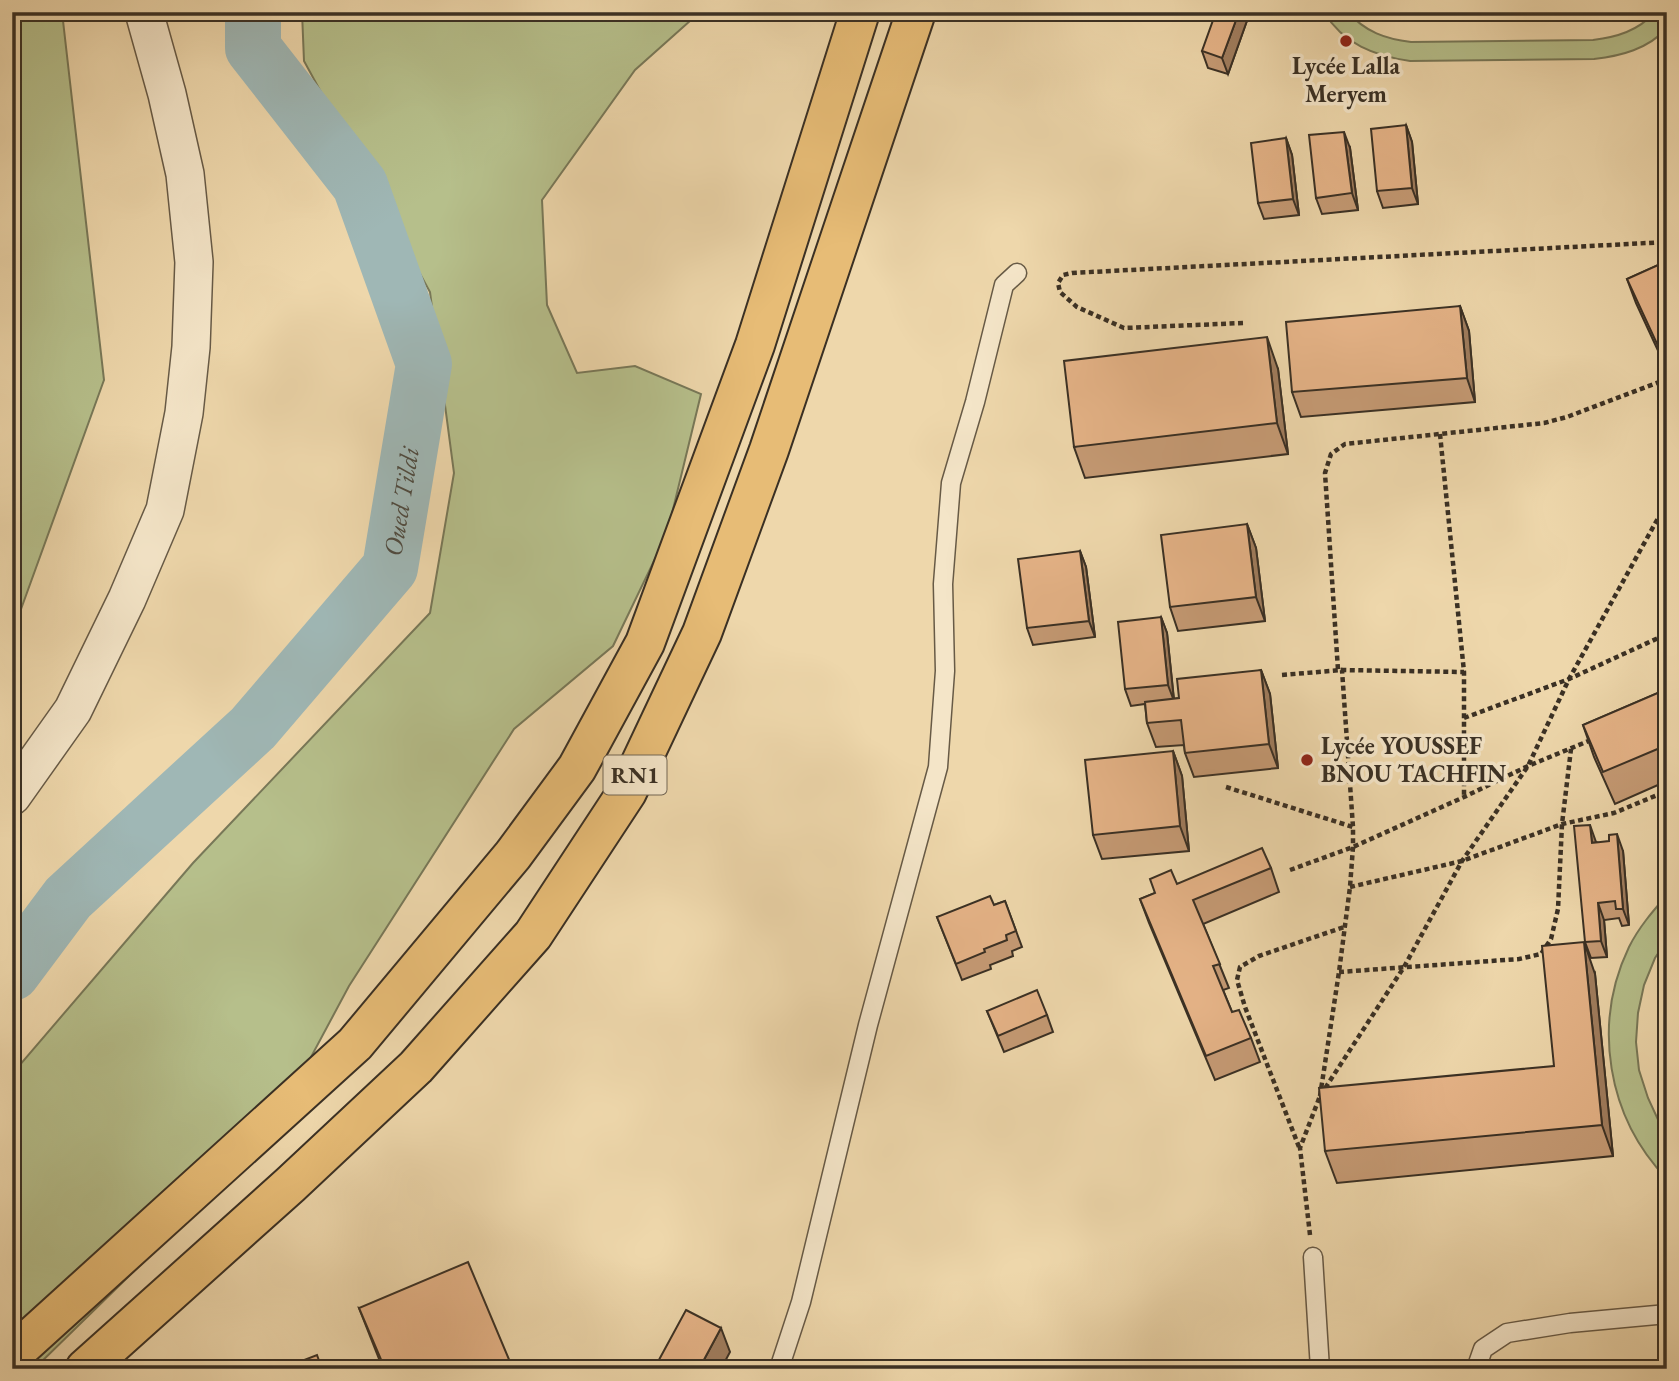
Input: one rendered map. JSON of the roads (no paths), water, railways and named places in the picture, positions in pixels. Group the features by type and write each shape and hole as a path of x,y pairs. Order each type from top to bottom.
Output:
{"highway":[{"name":"RN1","path":"12,1355 355,1044 513,855 577,768 646,643 755,345 860,12"},
{"name":"RN1","path":"85,1369 290,1185 416,1067 533,934 627,792 702,633 769,450 916,12"}],"street":[{"path":"12,796 73,710 127,599 165,510 184,414 191,347 194,262 185,174 167,94 144,12"}],"lane":[{"path":"779,1369 801,1302 868,1025 938,767 945,671 943,584 951,483 975,402 1004,285 1017,273"},
{"path":"1312,1257 1320,1369"},
{"path":"1476,1369 1483,1349 1507,1333 1570,1323 1667,1314"}],"waterway":[{"name":"Oued Tildi","path":"12,973 68,898 253,728 390,568 424,364 360,185 253,48 253,12"}],"place":[{"name":"Lycée Lalla Meryem","path":"1346,41"},
{"name":"Lycée YOUSSEF BNOU TACHFIN","path":"1307,760"}]}
